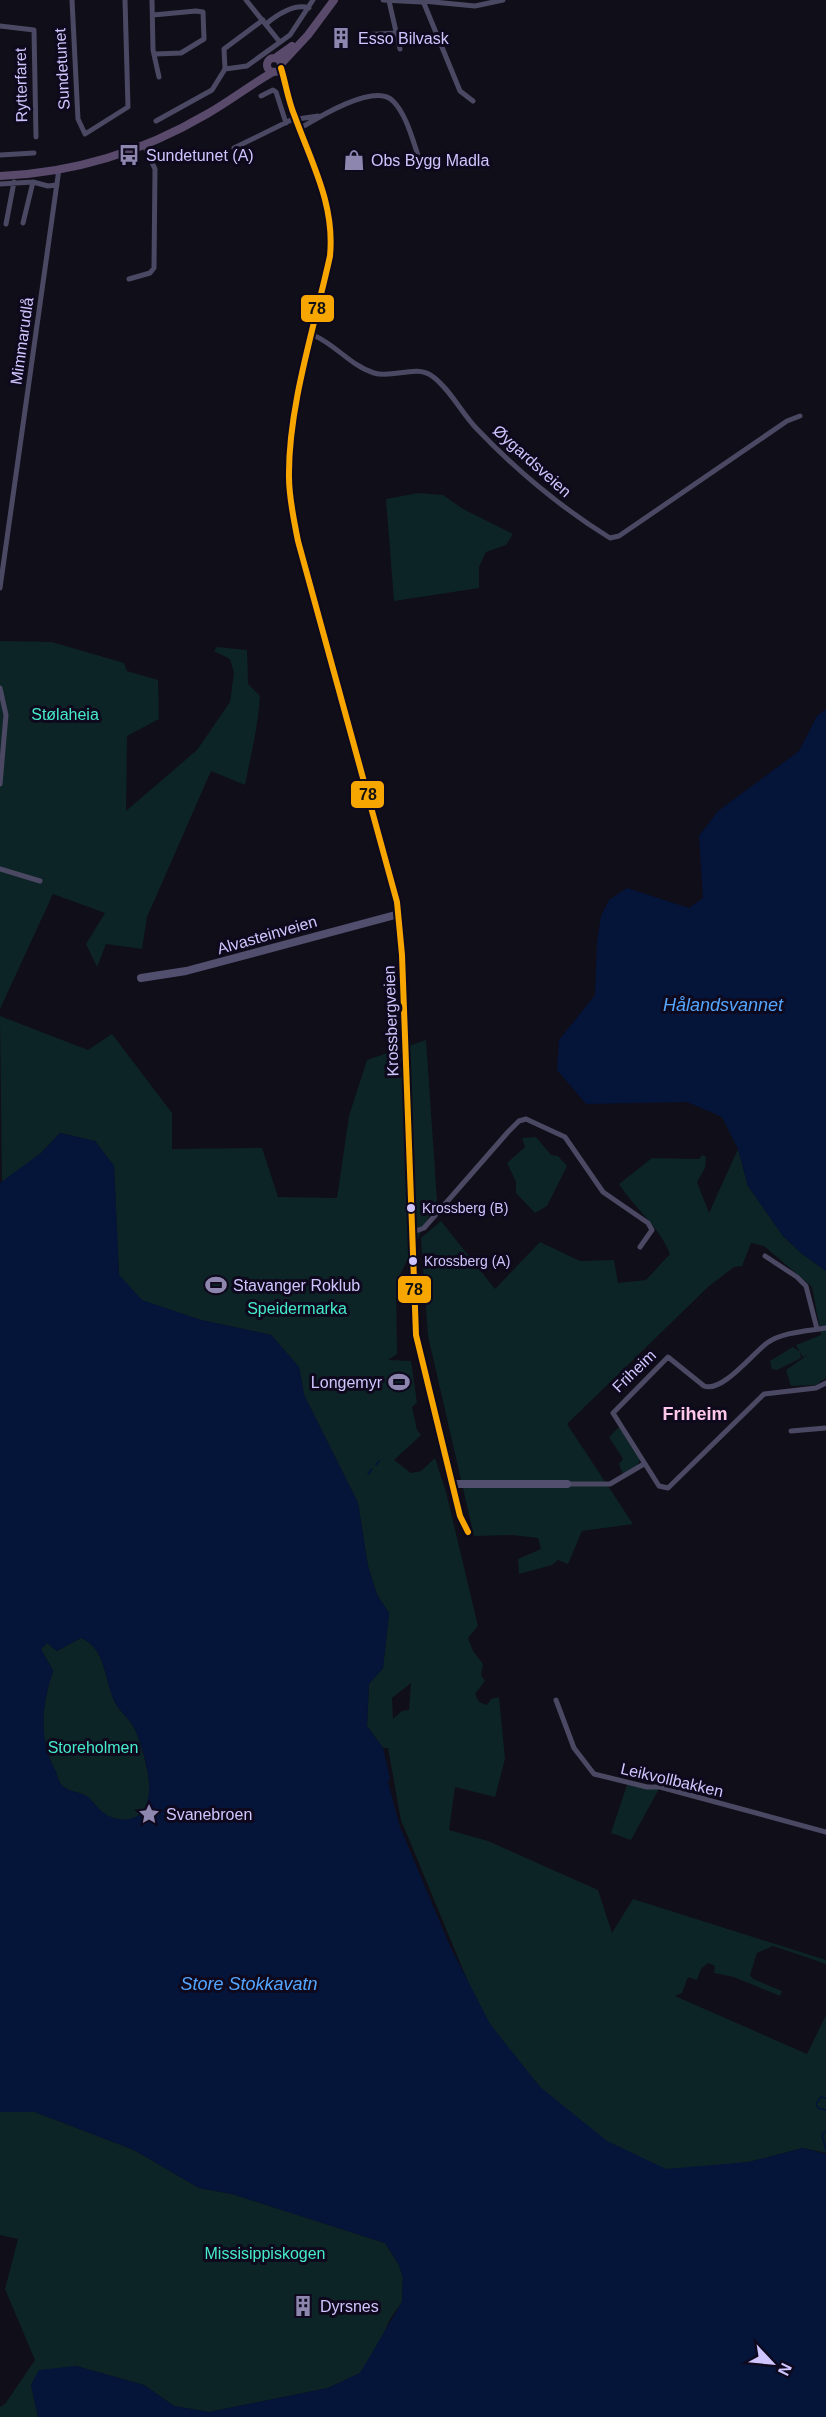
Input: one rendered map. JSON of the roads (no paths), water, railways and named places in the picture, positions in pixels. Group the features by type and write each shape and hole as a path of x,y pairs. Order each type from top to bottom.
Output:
{"main road":[{"path":"0,176 59,169 97,160 144,145 206,114 276,66 332,0"}],"street":[{"name":"Sundetunet","path":"72,0 78,119 85,134 128,107 125,0"},
{"path":"152,0 153,50 156,54 159,77"},
{"path":"246,0 279,41"},
{"path":"225,69 247,66 295,31 313,0"},
{"path":"383,0 475,6 503,0"},
{"path":"389,1 400,49"},
{"path":"424,1 460,91 473,101"},
{"path":"156,122 212,90 225,69 224,49 281,12 288,12 299,6 309,8"},
{"path":"153,15 203,12 205,23 204,39 181,53 156,54"},
{"name":"Rytterfaret","path":"0,26 34,30 36,137"},
{"path":"361,35 396,33"},
{"name":"Krossbergveien","path":"276,66 323,190 331,230 330,256 289,453 292,513 399,914 416,1335 460,1516 468,1532"},
{"path":"261,96 275,91 286,123"},
{"path":"299,129 319,116 372,95 387,96 399,110 420,161 420,168"},
{"path":"234,148 295,119 319,116"},
{"path":"129,279 150,273 153,268 155,172 144,145"},
{"path":"0,154 27,156 34,153"},
{"name":"Mimmarudlå","path":"0,588 59,169"},
{"path":"6,224 14,182"},
{"path":"0,184 33,182 48,186 57,185"},
{"path":"23,223 33,182"},
{"name":"Øygardsveien","path":"313,335 375,374 391,375 419,371 434,377 472,423 543,493 610,538 631,528 787,421 800,416"},
{"path":"0,688 6,716 0,784"},
{"path":"0,869 40,881"},
{"name":"Alvasteinveien","path":"141,978 186,971 399,914"},
{"path":"413,1232 424,1228 508,1132 519,1121 526,1119 565,1137 603,1192 648,1223 652,1230 640,1247"},
{"path":"765,1256 802,1281 808,1292 817,1329"},
{"name":"Friheim","path":"826,1328 770,1341 724,1382 711,1388 704,1386 673,1358 664,1358 613,1413 659,1486 668,1488 764,1394 816,1388 826,1383"},
{"path":"791,1431 826,1428"},
{"path":"452,1484 610,1484 644,1464"},
{"name":"Leikvollbakken","path":"556,1700 574,1748 594,1774 647,1787 660,1787 826,1832"}],"water":[{"name":"Hålandsvannet","path":"826,709 826,1271 801,1253 783,1236 748,1186 738,1149 722,1117 687,1102 586,1104 557,1070 559,1040 595,995 597,942 601,916 609,900 627,888 689,908 703,898 699,836 718,811 799,751 817,716"},
{"name":"Store Stokkavatn","path":"60,1133 95,1141 114,1166 119,1275 142,1300 201,1320 271,1335 299,1367 304,1395 358,1503 368,1566 377,1595 389,1613 383,1668 369,1684 367,1726 383,1748 390,1778 388,1782 400,1827 450,1946 490,2024 540,2087 607,2141 666,2169 749,2162 803,2148 826,2154 826,2417 38,2417 31,2385 39,2370 76,2366 144,2385 174,2406 209,2412 328,2388 360,2373 402,2302 403,2278 399,2265 385,2243 232,2194 199,2188 134,2150 35,2112 0,2112 0,1183 41,1153","holes":["81,1638 96,1649 104,1666 116,1704 135,1730 147,1768 149,1794 146,1805 140,1814 126,1820 108,1815 86,1796 64,1787 59,1781 46,1744 44,1708 53,1671 41,1649 47,1643 57,1651"]}],"waterway":[{"path":"376,1465 379,1461"},
{"path":"368,1474 372,1469"},
{"path":"826,2098 821,2097 816,2104 818,2108 826,2110"},
{"path":"826,2131 822,2135 826,2150"}],"place":[{"name":"Esso Bilvask","path":"341,38"},
{"name":"Sundetunet (A)","path":"129,155"},
{"name":"Obs Bygg Madla","path":"354,160"},
{"name":"Krossberg (B)","path":"411,1208"},
{"name":"Krossberg (A)","path":"413,1261"},
{"name":"Stavanger Roklub","path":"216,1285"},
{"name":"Longemyr","path":"399,1382"},
{"name":"Svanebroen","path":"149,1814"},
{"name":"Dyrsnes","path":"303,2306"}],"district":[{"name":"Friheim","path":"695,1414"}],"park label":[{"name":"Stølaheia","path":"65,714"},
{"name":"Speidermarka","path":"297,1308"},
{"name":"Storeholmen","path":"93,1747"},
{"name":"Missisippiskogen","path":"265,2253"}]}
